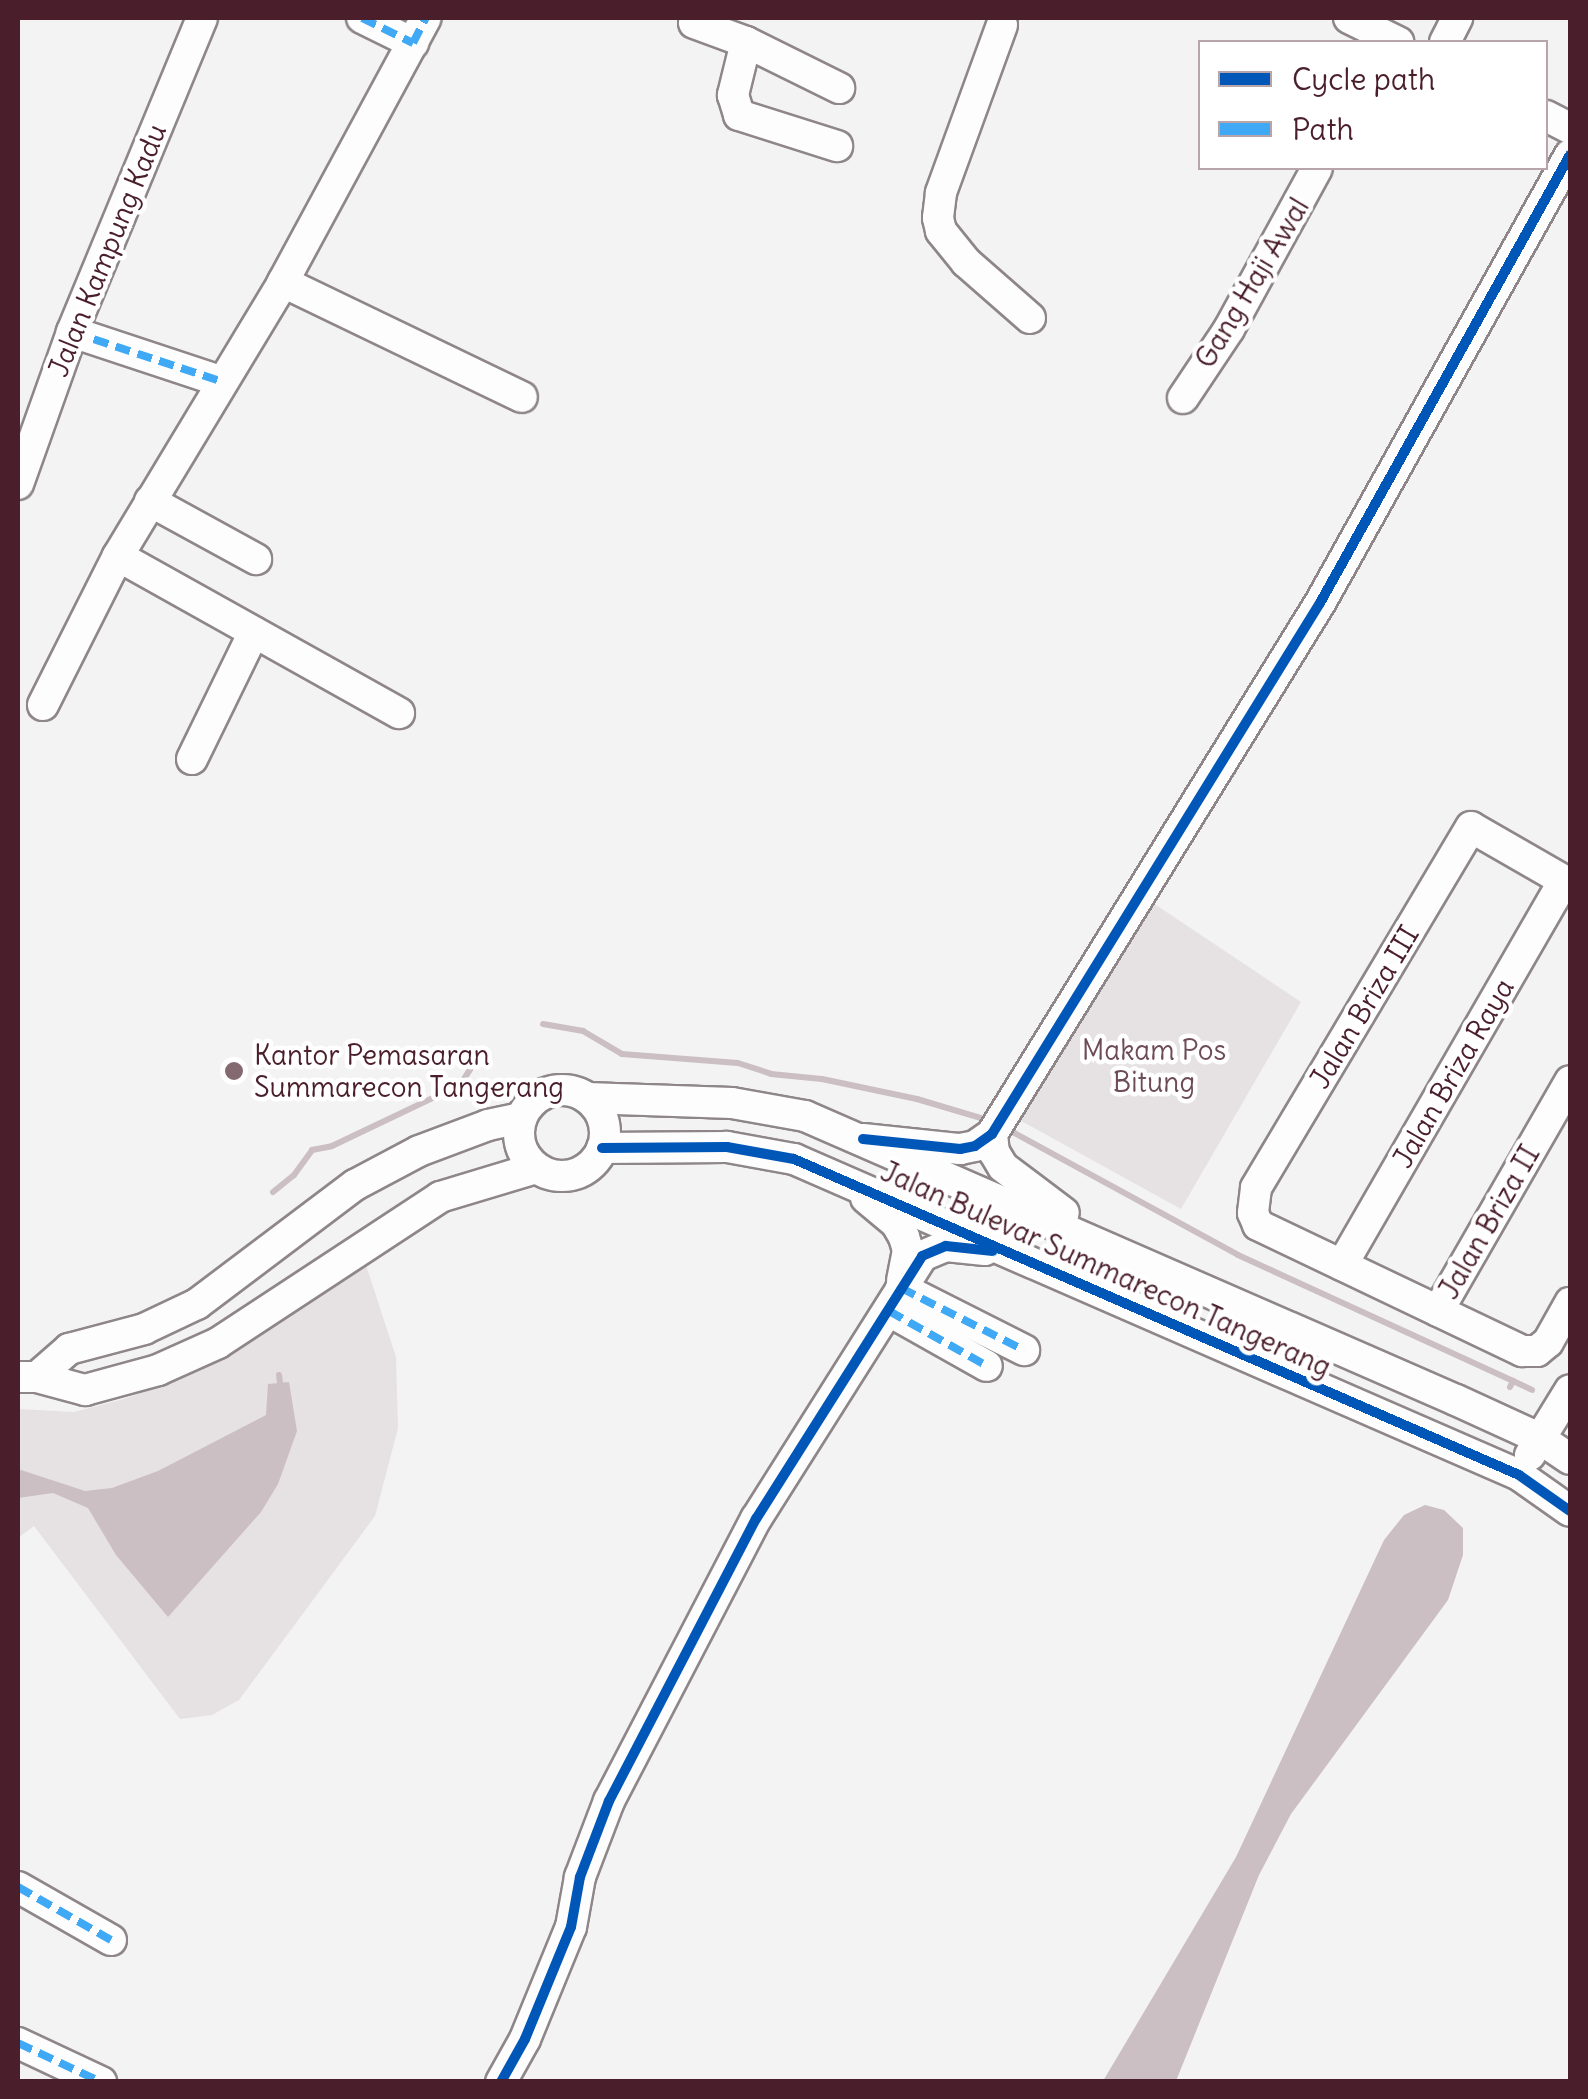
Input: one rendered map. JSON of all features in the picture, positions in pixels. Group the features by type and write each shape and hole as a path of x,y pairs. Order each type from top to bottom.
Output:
{"street":[{"name":"Jalan Kampung Kadu","path":"18,484 72,332 202,18"},
{"path":"43,704 118,556 220,381 284,282 420,30 362,18"},
{"path":"1445,40 1457,18"},
{"path":"690,19 839,88"},
{"path":"999,20 941,193 938,218 942,231 966,262 1030,318"},
{"path":"1358,29 1392,40"},
{"path":"746,42 733,95 739,115 837,146"},
{"path":"863,1138 960,1149 975,1146 992,1134 1320,602 1570,155"},
{"name":"Gang Haji Awal","path":"1182,398 1229,330 1316,170"},
{"path":"284,282 522,397"},
{"path":"72,332 220,381"},
{"path":"150,501 256,559"},
{"path":"118,556 399,713"},
{"path":"192,759 254,632"},
{"name":"Jalan Briza III","path":"1342,1265 1258,1225 1253,1213 1256,1188 1471,827 1567,882"},
{"name":"Jalan Briza Raya","path":"1342,1265 1567,882"},
{"name":"Jalan Briza II","path":"1438,1311 1570,1081"},
{"name":"Jalan Bulevar Summarecon Tangerang","path":"27,1377 69,1349 144,1329 197,1304 356,1185 419,1151 488,1124 521,1118 544,1093 566,1089 587,1098 732,1103 806,1116 1108,1245 1539,1438 1570,1459"},
{"path":"587,1098 605,1126 602,1148"},
{"path":"521,1118 522,1151 536,1168"},
{"path":"992,1134 994,1152 1003,1167 1108,1245"},
{"name":"Jalan Bulevar Summarecon Tangerang","path":"27,1377 85,1390 158,1370 218,1343 440,1197 536,1168 558,1176 580,1173 602,1148 727,1147 794,1159 1020,1254 1518,1475 1570,1511"},
{"path":"841,1177 896,1223 904,1237 908,1250 895,1300"},
{"path":"501,2082 525,2039 571,1926 580,1877 609,1801 756,1519 922,1256 946,1246 1020,1254"},
{"path":"1342,1265 1522,1351 1537,1350 1548,1342 1570,1303"},
{"path":"895,1300 1024,1350"},
{"path":"895,1300 987,1366"},
{"path":"1518,1475 1570,1390"},
{"path":"18,1887 112,1940"},
{"path":"18,2044 100,2082"}],"green space":[{"name":"Makam Pos Bitung","path":"1144,897 1301,1002 1181,1209 1014,1117"},
{"path":"364,1259 396,1357 398,1428 375,1516 239,1700 212,1715 180,1719 34,1526 18,1538 18,1409 74,1412 124,1399 192,1373 264,1333"}],"shaded area":[{"path":"289,1382 297,1431 278,1484 261,1512 168,1617 116,1555 88,1508 53,1493 18,1498 18,1469 85,1491 112,1488 158,1471 266,1415 268,1384"},
{"path":"1425,1505 1444,1510 1463,1528 1463,1555 1448,1600 1291,1814 1259,1875 1176,2081 1103,2081 1236,1857 1384,1540 1404,1515"}],"waterway":[{"path":"543,1024 583,1031 622,1054 738,1063 771,1074 822,1079 917,1099 981,1118"},
{"path":"273,1192 294,1175 312,1150 332,1146 460,1085 479,1056"},
{"path":"1009,1130 1238,1255 1513,1381"},
{"path":"279,1375 280,1383"},
{"path":"1510,1387 1513,1381 1532,1390"}],"marked path":[{"path":"362,18 413,43 426,18"},
{"path":"72,332 220,381"},
{"path":"897,1295 901,1288 1024,1350"},
{"path":"889,1311 987,1366"},
{"path":"18,1887 111,1940"},
{"path":"18,2043 101,2082"}],"cycle path":[{"path":"863,1139 960,1149 975,1146 992,1134 1320,603 1570,155"},
{"path":"602,1148 727,1147 794,1159 1519,1475 1570,1511"},
{"path":"501,2082 525,2039 571,1927 580,1877 609,1801 756,1519 922,1256 946,1246 993,1251"}],"place":[{"name":"Kantor Pemasaran Summarecon Tangerang","path":"234,1071"}]}
